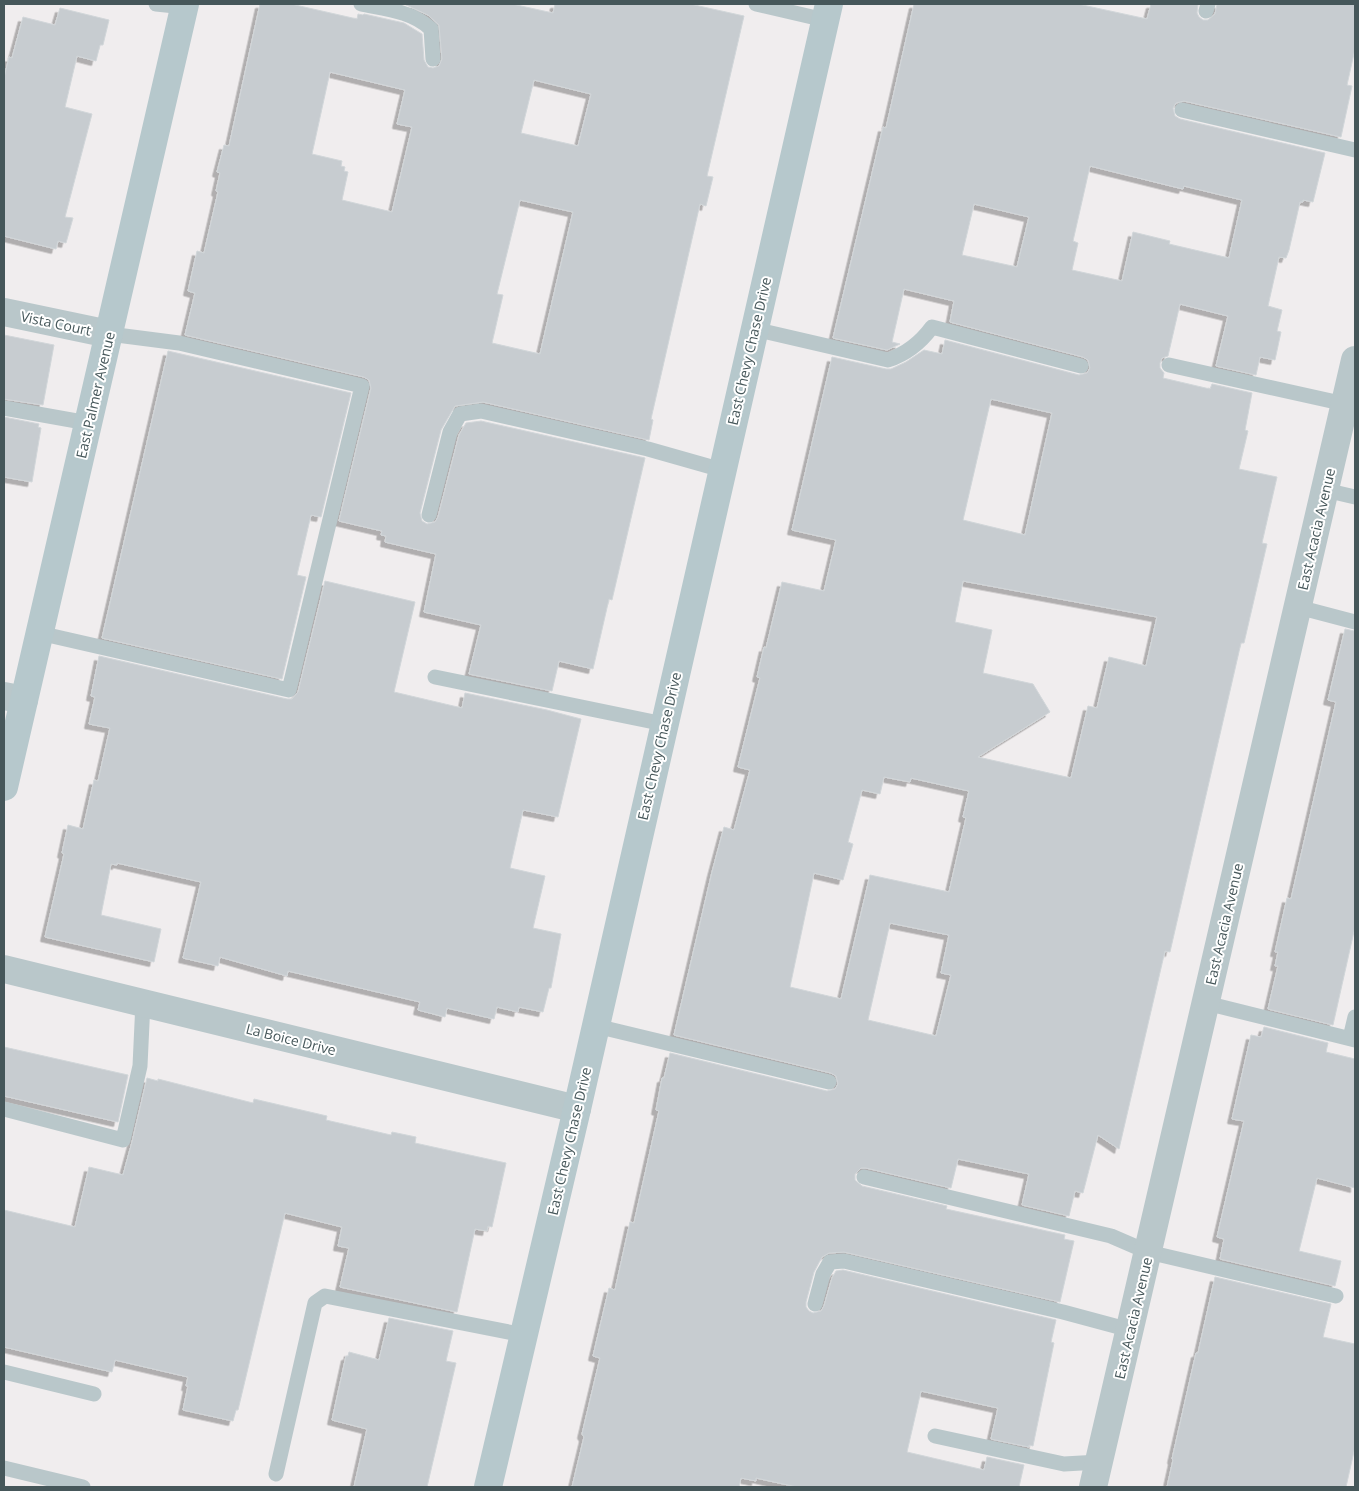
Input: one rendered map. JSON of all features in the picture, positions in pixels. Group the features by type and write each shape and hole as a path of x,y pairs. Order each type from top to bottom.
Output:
{"main road":[{"name":"East Palmer Avenue","path":"4,787 14,698 39,634 185,5"},
{"name":"East Chevy Chase Drive","path":"488,1487 577,1109 827,12"}],"street":[{"name":"Vista Court","path":"4,312 109,334"},
{"name":"East Acacia Avenue","path":"1096,1475 1355,360"},
{"name":"La Boice Drive","path":"4,969 577,1109"}],"lane":[{"path":"156,4 185,5"},
{"path":"361,4 401,12 425,23 431,29 433,59"},
{"path":"756,4 827,12"},
{"path":"1182,110 1355,150"},
{"path":"754,329 888,360 900,356 922,340 932,327 1081,366"},
{"path":"39,634 289,690 362,386 179,343 109,334"},
{"path":"1169,365 1345,404"},
{"path":"4,408 88,423"},
{"path":"429,515 450,432 460,414 482,411 648,450 722,470"},
{"path":"1325,490 1355,497"},
{"path":"1298,607 1355,622"},
{"path":"435,676 664,724"},
{"path":"4,1109 123,1140 140,1066 143,1002"},
{"path":"1206,1003 1353,1039 1355,1016"},
{"path":"596,1026 829,1082"},
{"path":"864,1177 1111,1236 1148,1252 1336,1296"},
{"path":"815,1304 823,1274 830,1262 844,1260 1063,1312 1130,1330"},
{"path":"276,1474 315,1303 325,1296 524,1335"},
{"path":"4,1372 94,1394"},
{"path":"936,1436 1064,1464 1096,1475"},
{"path":"4,1468 83,1487"}],"building":[{"path":"260,4 291,4 357,19 358,14 364,14 404,23 422,34 424,60 428,67 433,68 439,66 442,59 439,25 428,15 404,4 512,4 553,13 555,4 690,4 744,16 707,176 713,177 706,206 700,204 651,419 653,420 649,440 483,402 455,406 441,430 420,513 422,521 427,524 435,522 438,517 459,435 466,423 481,421 645,458 612,600 609,599 593,669 559,661 552,691 469,674 481,625 424,612 436,554 385,542 386,536 381,535 382,531 339,521 371,388 369,380 364,377 185,335 195,293 188,291 197,251 204,253 218,192 216,191 220,173 217,172 224,145 229,146","holes":["330,72 405,90 397,124 412,127 392,212 342,200 348,172 344,171 345,167 341,166 342,161 312,154","534,80 591,94 578,146 521,133","520,200 573,212 540,354 492,343 503,295 497,294"]},
{"path":"914,4 1078,4 1147,19 1151,4 1198,4 1197,13 1199,17 1203,20 1208,20 1215,14 1217,4 1355,4 1355,49 1347,85 1352,86 1341,137 1184,101 1176,103 1173,108 1175,116 1180,119 1325,153 1313,202 1303,200 1303,202 1300,202 1286,258 1279,257 1268,306 1282,310 1277,331 1281,332 1275,360 1260,357 1256,375 1216,366 1228,316 1180,304 1168,356 1162,358 1160,363 1160,368 1164,373 1163,378 1210,389 1212,384 1252,393 1245,430 1248,431 1239,469 1277,477 1262,543 1267,544 1244,643 1241,643 1170,952 1165,951 1119,1149 1098,1135 1083,1193 1075,1191 1069,1216 1022,1205 1029,1174 958,1159 951,1188 866,1168 861,1168 855,1174 855,1180 862,1186 947,1206 946,1209 1065,1235 1064,1239 1074,1241 1060,1302 844,1252 829,1253 822,1257 814,1272 806,1302 806,1307 809,1311 813,1313 821,1311 832,1278 836,1271 843,1270 1056,1320 1051,1342 1054,1343 1033,1446 1029,1445 1029,1447 991,1439 998,1408 921,1391 907,1452 984,1470 987,1457 1024,1465 1019,1487 797,1487 756,1478 756,1481 741,1478 739,1487 572,1487 600,1358 593,1356 609,1288 615,1290 630,1222 634,1223 659,1111 656,1110 662,1078 664,1078 670,1053 827,1091 835,1089 838,1084 836,1076 831,1073 674,1035 724,827 734,830 750,770 738,767 760,678 757,677 764,647 766,648 782,582 824,591 836,540 792,530 832,357 891,369 924,350 942,354 945,340 1079,375 1087,373 1090,368 1088,360 1083,357 950,322 954,301 904,289 892,342 900,344 887,350 833,338 883,127 886,128","holes":["1090,166 1183,189 1184,186 1242,200 1229,258 1169,244 1170,241 1133,232 1122,281 1072,270 1078,243 1073,241","974,204 1029,217 1017,267 962,255","991,399 1052,413 1025,535 963,520","963,581 1157,617 1146,666 1109,657 1097,708 1088,706 1071,778 978,757 1050,712 1033,684 983,673 992,630 955,622","884,777 910,782 911,778 969,791 963,817 966,818 949,892 870,875 841,999 790,987 814,873 843,880 853,844 848,842 862,790 880,794","890,923 949,935 941,973 951,975 936,1036 868,1020"]},
{"path":"60,8 109,20 103,45 100,45 96,61 77,56 65,107 92,114 65,217 73,218 66,243 58,241 56,249 4,236 4,78 9,57 12,58 23,17 55,25"},
{"path":"4,335 54,345 43,405 4,399"},
{"path":"168,351 351,393 321,517 311,515 297,575 306,577 282,679 102,638"},
{"path":"4,417 39,424 38,427 41,428 32,482 4,477"},
{"path":"325,581 415,602 394,692 462,708 465,693 581,719 558,817 523,810 510,868 545,876 533,928 561,934 551,988 549,988 543,1012 519,1007 518,1012 497,1007 494,1019 447,1008 445,1017 418,1010 420,1002 288,971 287,976 220,957 218,966 183,958 201,882 117,863 117,865 111,864 101,915 161,929 154,962 45,937 64,854 62,853 68,825 83,829 94,780 98,781 110,728 89,724 95,697 91,696 99,656 292,699 298,692"},
{"path":"1345,629 1355,631 1355,927 1333,1025 1268,1009 1278,966 1275,966 1278,952 1275,952 1287,898 1291,899 1336,702 1328,700"},
{"path":"1264,1027 1328,1043 1326,1052 1355,1059 1355,1188 1317,1178 1299,1251 1341,1261 1335,1286 1220,1259 1224,1239 1217,1237 1244,1121 1232,1119 1251,1035 1261,1037"},
{"path":"4,1047 128,1075 118,1122 4,1096"},
{"path":"147,1078 158,1081 158,1079 253,1103 254,1099 327,1116 326,1120 391,1135 392,1132 416,1137 415,1143 506,1163 492,1227 488,1226 487,1231 475,1229 457,1312 340,1287 349,1248 338,1246 342,1227 285,1213 238,1410 236,1410 233,1421 183,1410 188,1377 115,1360 112,1372 4,1347 4,1210 75,1227 89,1167 123,1175"},
{"path":"1215,1277 1331,1304 1323,1337 1355,1344 1355,1447 1346,1487 1167,1487 1196,1353 1198,1353"},
{"path":"389,1318 453,1331 446,1361 456,1363 427,1487 354,1487 367,1429 332,1420 346,1356 348,1356 349,1352 379,1360"}]}
